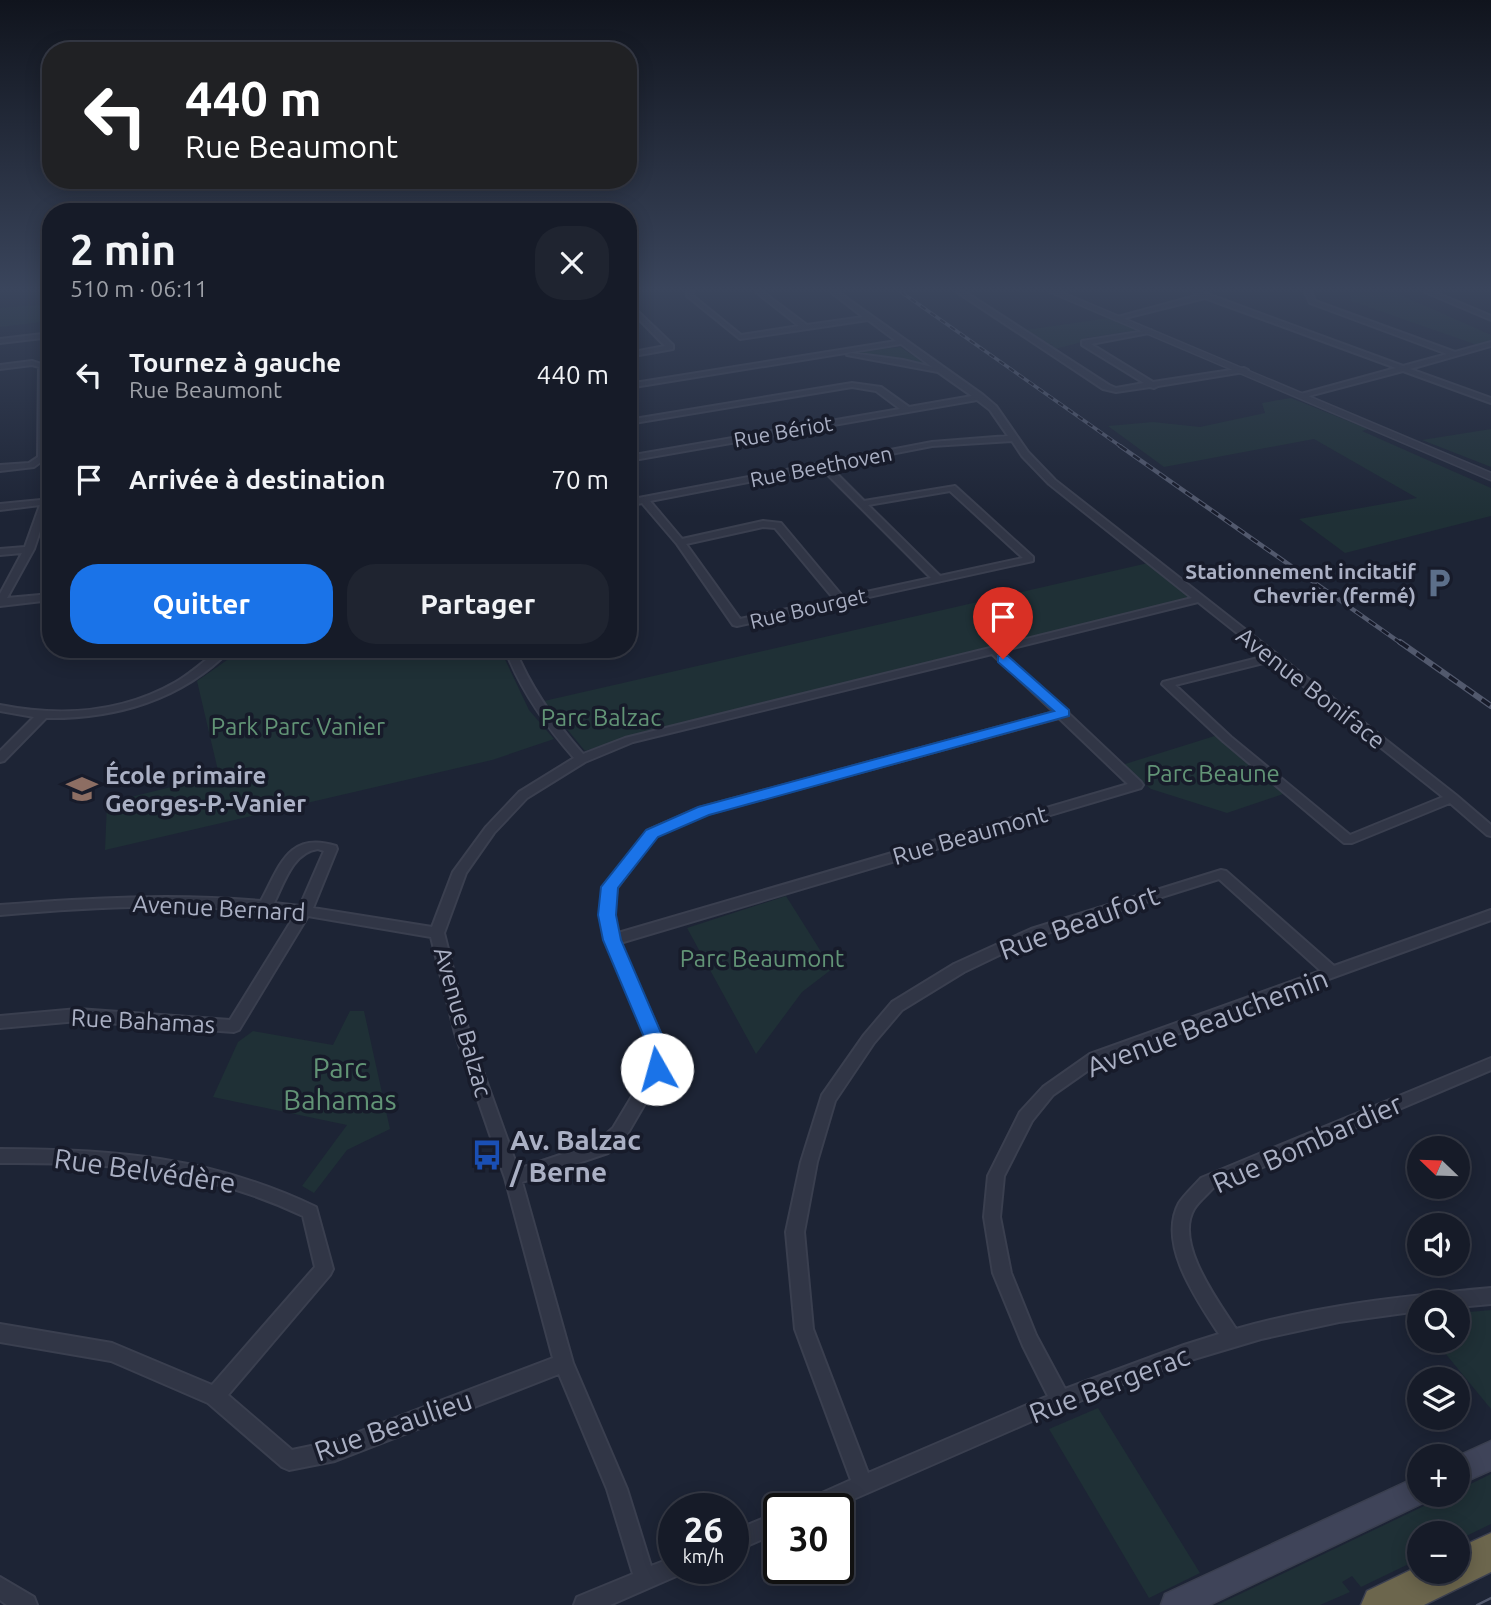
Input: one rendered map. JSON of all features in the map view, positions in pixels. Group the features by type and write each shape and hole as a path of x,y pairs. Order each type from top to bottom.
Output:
{"highway":[{"path":"1470,1562 1491,1552"},
{"path":"1381,1605 1425,1584"}],"main road":[{"path":"1470,1465 1491,1455"},
{"path":"1176,1605 1407,1496"}],"street":[{"path":"637,385 749,367"},
{"name":"Avenue Boniface","path":"921,367 948,374"},
{"name":"Avenue Boniface","path":"938,367 993,408 1024,454 1052,482 1452,798 1491,832"},
{"path":"1075,367 1106,387 1125,391 1244,370"},
{"path":"1123,367 1154,386"},
{"path":"1236,367 1491,477"},
{"path":"1394,367 1491,401"},
{"path":"1304,396 1408,367"},
{"path":"637,421 852,385 877,389 906,409"},
{"name":"Rue Bériot","path":"637,457 979,397"},
{"name":"Rue Beethoven","path":"637,501 932,444 1015,438"},
{"path":"1425,447 1491,470"},
{"path":"0,468 27,466 42,458"},
{"path":"823,466 864,503 937,578"},
{"name":"Rue Bourget","path":"644,500 680,542 737,623 1030,559 952,488 864,503"},
{"path":"0,507 42,503"},
{"path":"0,603 29,549 42,517"},
{"path":"680,542 763,524 778,525 841,601"},
{"path":"0,552 29,549"},
{"path":"0,603 42,598"},
{"name":"Avenue Balzac","path":"645,1580 617,1489 564,1363 513,1178 462,1032 437,933 460,872 490,830 523,795 581,759 629,740 1200,599"},
{"name":"Rue Beaumont","path":"612,940 1137,785 1064,713 993,649"},
{"path":"0,708 41,716 74,714 148,701 180,685 214,658"},
{"path":"513,658 521,681 548,721 581,759"},
{"path":"1272,658 1167,684 1227,739 1348,840 1452,798"},
{"path":"513,1178 602,1148 619,1133 657,1069 659,1049 612,940 607,915 610,887 652,834 703,811 1064,713"},
{"path":"0,758 41,716"},
{"path":"265,907 295,852 307,844 321,844 331,849 305,910"},
{"name":"Rue Beaufort","path":"863,1486 804,1329 795,1232 809,1162 828,1099 869,1039 897,1006 960,968 1036,932 1221,874 1332,973"},
{"name":"Avenue Bernard","path":"0,910 76,903 219,902 305,910 437,933"},
{"name":"Rue Bahamas","path":"0,1021 78,1015 234,1026 305,910"},
{"name":"Avenue Beauchemin","path":"1061,1401 1029,1340 1002,1273 992,1217 996,1176 1026,1117 1048,1091 1095,1058 1491,915"},
{"name":"Rue Bombardier","path":"1232,1339 1205,1295 1179,1238 1185,1209 1207,1183 1491,1064"},
{"name":"Rue Belvédère","path":"0,1156 63,1155 217,1177 288,1200 310,1212 324,1269 215,1396"},
{"path":"1470,1298 1491,1296"},
{"name":"Rue Bergerac","path":"846,1493 1162,1360 1232,1339 1344,1312 1407,1304"},
{"name":"Rue Beaulieu","path":"0,1333 112,1352 215,1396 289,1460 335,1451 564,1363"},
{"path":"585,1605 658,1574"},
{"path":"0,1588 26,1605"}],"green space":[{"path":"1291,398 1368,429 1362,431 1491,488 1491,516 1345,553 1299,519 1417,498 1314,439 1164,467 1108,426 1153,422 1200,427 1265,413 1262,403"},
{"path":"1491,429 1491,467 1422,440"},
{"name":"Parc Balzac","path":"1148,563 1192,597 622,739 585,751 544,701"},
{"name":"Park Parc Vanier","path":"230,658 504,658 529,710 554,739 492,760 105,850 107,803 219,775 197,681"},
{"name":"Parc Beaune","path":"1221,734 1289,792 1227,813 1151,789 1122,765"},
{"name":"Parc Beaumont","path":"786,896 832,969 802,992 756,1054 687,928"},
{"name":"Parc Bahamas","path":"350,1011 364,1011 390,1129 347,1150 314,1193 302,1186 347,1125 213,1097 238,1042 253,1031 333,1045"},
{"path":"1491,1310 1491,1409 1470,1384 1470,1367 1456,1367 1445,1353 1470,1353 1470,1312"},
{"path":"1098,1408 1200,1573 1149,1598 1049,1429"},
{"path":"1491,1474 1491,1524 1470,1534 1470,1521 1407,1521 1407,1565 1361,1587 1352,1576 1342,1582 1350,1592 1320,1605 1217,1605 1422,1507 1470,1507 1470,1484"}],"tram line":[{"path":"1477,1605 1491,1598"}],"railway":[{"path":"1008,367 1123,448"},
{"path":"1120,446 1402,644"},
{"path":"1400,642 1491,706"}],"place":[{"name":"Stationnement incitatif Chevrier (fermé)","path":"1439,583"},
{"name":"École primaire Georges-P.-Vanier","path":"82,789"},
{"name":"Av. Balzac / Berne","path":"487,1155"}],"route":[{"path":"657,1069 659,1049 612,940 607,915 610,887 632,857 652,834 703,811 1064,713 1003,659"}]}
